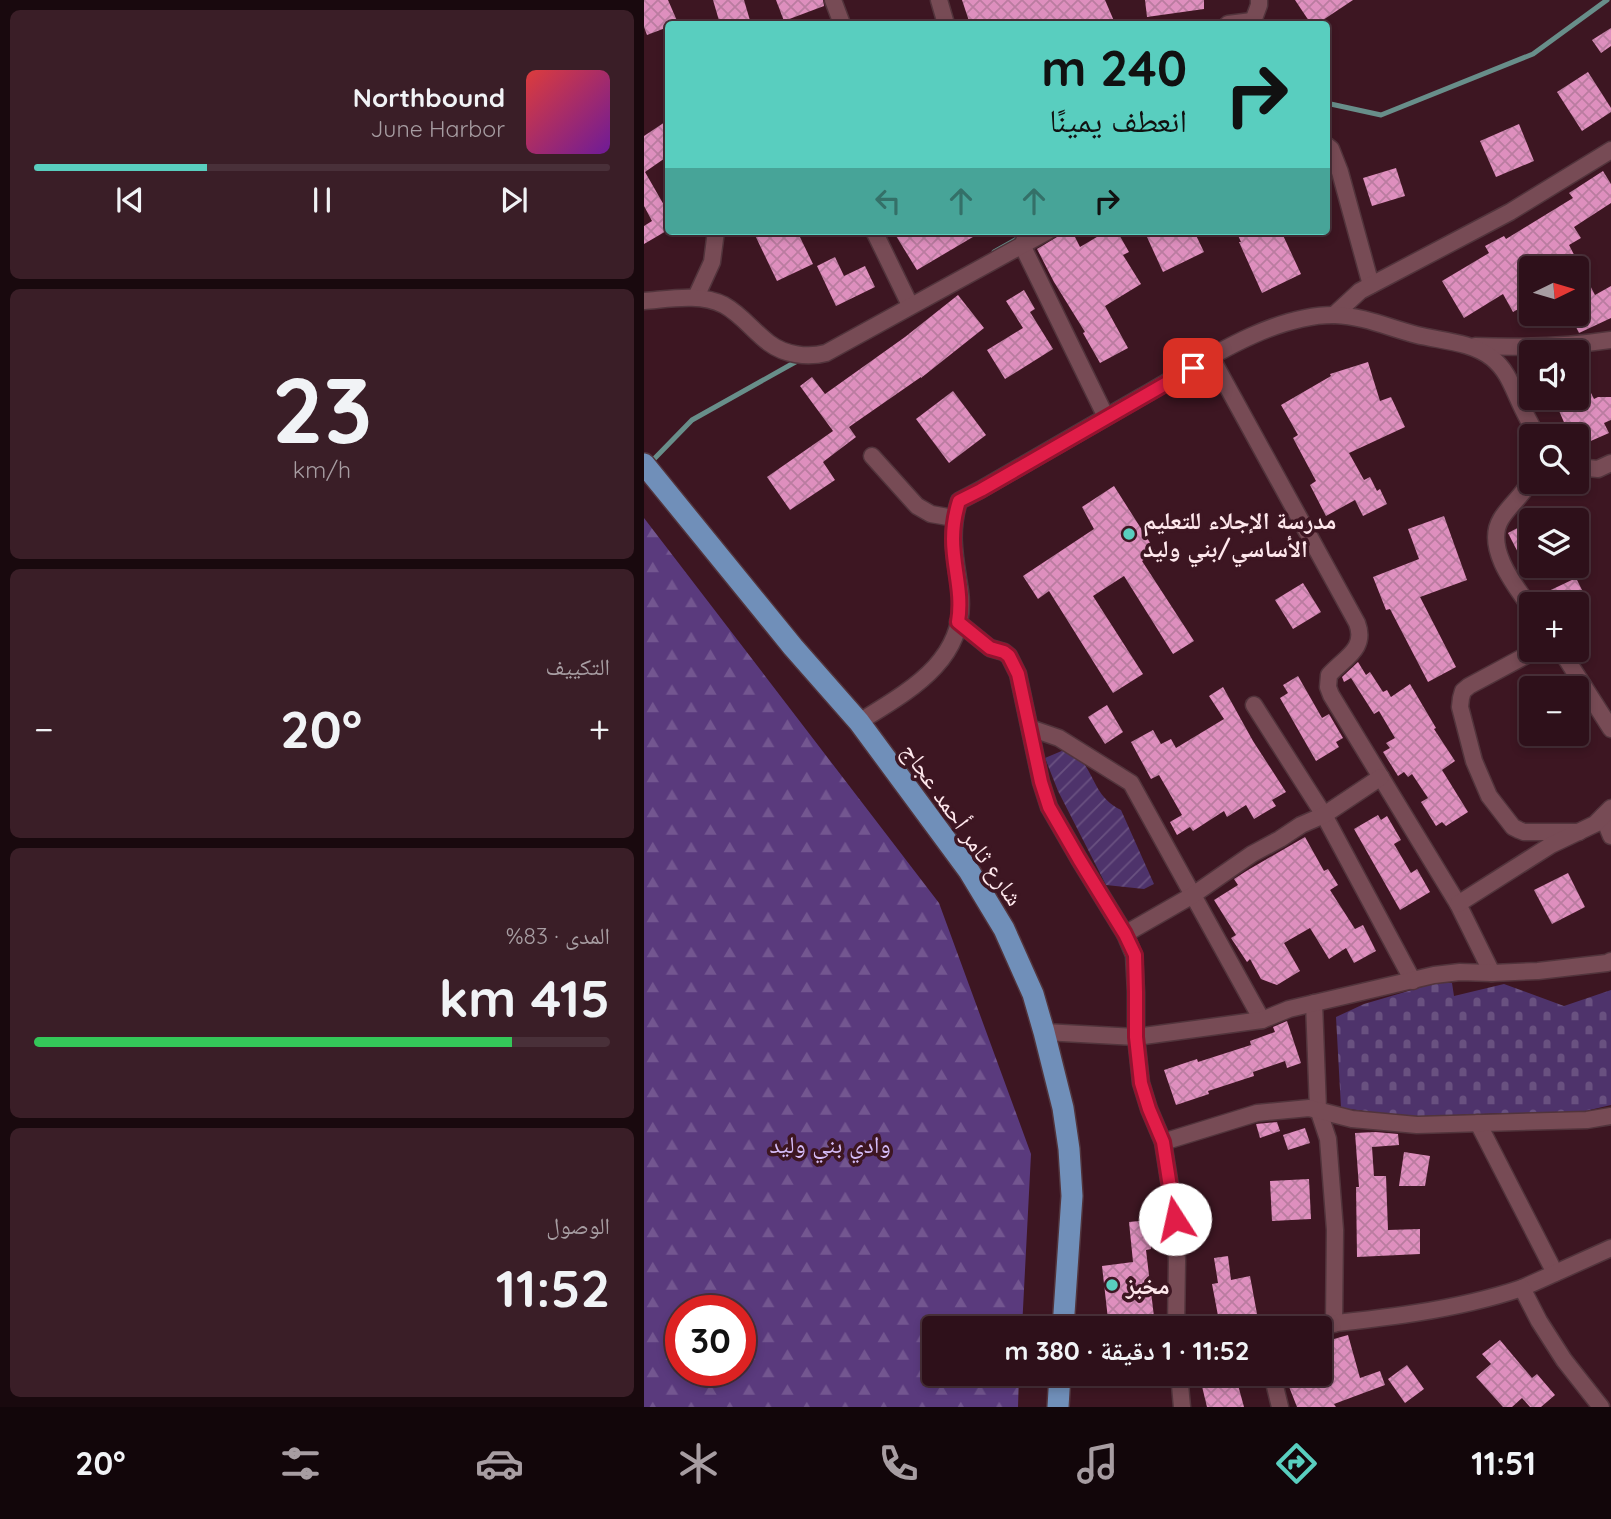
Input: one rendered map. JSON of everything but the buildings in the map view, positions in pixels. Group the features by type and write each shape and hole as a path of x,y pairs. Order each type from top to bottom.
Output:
{"main road":[{"name":"شارع ثامر أحمد عجاج","path":"644,464 793,647 859,722 969,871 1004,929 1033,994 1063,1108 1072,1196 1064,1316"},
{"path":"1058,1407 1059,1386"}],"street":[{"path":"833,0 841,21"},
{"path":"939,0 945,21"},
{"path":"1253,21 1262,2"},
{"path":"1330,148 1340,172 1371,285"},
{"path":"1334,315 1360,291 1510,212 1611,150"},
{"path":"696,298 712,261 715,235"},
{"path":"876,235 910,306"},
{"path":"644,300 696,298 722,304 744,318 770,344 794,354 816,356 910,306 1026,238 1106,417"},
{"path":"859,722 900,697 934,669 954,639 960,597 953,541 954,518 959,501 1259,332 1299,319 1334,315 1363,318 1398,330 1472,346 1523,348 1611,340"},
{"path":"1472,346 1492,358 1508,375 1531,424"},
{"path":"1211,357 1357,623 1360,633 1357,648 1329,675 1328,687 1331,695 1458,904 1492,973"},
{"path":"872,456 917,506 931,514 954,518"},
{"path":"1589,468 1598,469 1611,463"},
{"path":"1520,592 1498,552 1495,536 1499,521 1522,494"},
{"path":"958,622 990,648 1009,656 1018,674 1041,782 1049,807 1135,955 1136,1037 1141,1083 1163,1142 1175,1219 1176,1316"},
{"path":"1519,659 1469,685 1461,698 1460,707 1474,761 1489,796 1513,827 1524,832 1580,832"},
{"path":"1568,662 1611,729"},
{"path":"1254,705 1324,814 1413,981"},
{"path":"1030,728 1059,738 1131,783 1262,1020"},
{"path":"1125,934 1381,777"},
{"path":"1458,904 1552,845 1595,824 1607,812"},
{"path":"1607,812 1611,836"},
{"path":"1044,1032 1136,1037 1262,1020 1289,1009 1460,972 1538,971 1611,961"},
{"path":"1314,1003 1318,1109 1328,1139 1335,1230 1334,1324 1420,1312 1479,1300 1522,1288 1611,1248"},
{"path":"1163,1142 1257,1114 1309,1108 1352,1119 1417,1125 1587,1120 1611,1116"},
{"path":"1478,1123 1555,1273"},
{"path":"1522,1288 1564,1360 1601,1407"},
{"path":"1180,1386 1182,1407"},
{"path":"1275,1386 1280,1407"}],"green space":[{"name":"وادي بني وليد","path":"644,518 939,903 1031,1154 1023,1316 922,1316 922,1386 1019,1386 1018,1407 644,1407"},
{"path":"1064,750 1079,757 1101,793 1121,810 1154,884 1144,889 1106,885 1058,791 1045,758"},
{"path":"1439,982 1452,983 1454,996 1504,984 1564,1006 1611,990 1611,1105 1564,1116 1503,1113 1412,1117 1341,1108 1336,1017 1364,1004"}],"waterway":[{"path":"1330,104 1381,115 1533,54 1607,0"},
{"path":"994,252 1024,235"},
{"path":"655,458 692,420 799,360"}],"place":[{"name":"مدرسة الإجلاء للتعليم الأساسي/بني وليد","path":"1129,534"},
{"name":"مخبز","path":"1112,1285"}],"route":[{"path":"1175,1219 1163,1142 1141,1083 1136,1037 1135,955 1049,807 1041,782 1018,674 1009,656 990,648 958,622 960,597 953,541 954,518 959,501 1193,368"}]}
